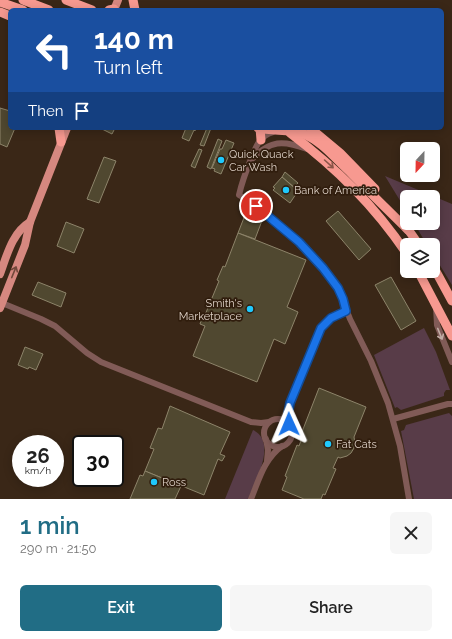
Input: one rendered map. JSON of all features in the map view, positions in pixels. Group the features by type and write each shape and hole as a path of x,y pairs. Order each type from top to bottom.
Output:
{"highway":[{"path":"23,0 44,8"},
{"path":"66,0 87,8"},
{"path":"0,2 17,8"},
{"path":"58,130 61,142"},
{"path":"260,130 261,140"},
{"path":"283,130 304,134 319,144 400,222"},
{"path":"283,130 315,152 340,173 366,200 400,244"},
{"path":"312,130 334,148 365,178 400,219"},
{"path":"408,230 414,238"},
{"path":"422,278 452,336"},
{"path":"440,278 452,301"}],"main road":[{"path":"1,305 25,245 30,222 66,130"},
{"path":"0,274 15,236 30,222"}],"street":[{"path":"283,130 267,134 255,148 245,171 239,195 249,200 262,210 299,242 311,254 338,288 346,311 374,367 393,419 401,452 409,499"},
{"path":"251,160 268,146 280,143 289,143 315,152"},
{"path":"436,303 435,317 437,325 452,362"},
{"path":"1,305 48,323 62,331 87,353 106,364 251,422 261,424 282,419 289,424"},
{"path":"251,499 267,461 274,452 288,443 291,437 292,431 289,424 288,414 290,403 321,328 331,318 346,311"},
{"path":"267,461 268,450 265,437 265,428 271,421 283,413 290,403"},
{"path":"393,419 451,403"},
{"path":"251,422 257,426 272,445 282,446"}],"shaded area":[{"path":"385,176 418,190 400,190 400,201"},
{"path":"440,199 452,204 452,285 440,265 440,238 423,238 418,230 440,230"},
{"path":"424,328 436,352 450,390 446,390 444,396 401,410 397,407 395,408 374,355"},
{"path":"449,413 452,416 452,499 414,499 401,431 404,430 406,425"},
{"path":"253,430 260,436 264,443 262,462 255,482 248,499 225,499"}],"building":[{"path":"0,108 8,110 8,130 14,130 7,147 0,144"},
{"path":"104,130 114,130 112,134"},
{"path":"185,130 194,130 189,141 182,138"},
{"path":"206,130 210,130 204,146 200,145"},
{"path":"218,139 222,141 211,169 207,167"},
{"name":"Quick Quack Car Wash","path":"226,140 234,143 221,174 214,171 215,169 212,168 220,149 222,149"},
{"path":"199,149 202,150 195,168 191,166"},
{"path":"104,157 116,161 99,203 87,199"},
{"path":"285,172 298,183 294,187 282,177"},
{"name":"Bank of America","path":"282,177 298,191 290,203 273,190 275,188 273,187"},
{"path":"247,210 263,218 255,239 238,233"},
{"path":"338,211 371,249 359,260 326,221"},
{"path":"66,222 84,229 74,253 57,246"},
{"name":"Smith's Marketplace","path":"238,233 306,260 287,307 298,312 285,344 274,339 257,382 193,356 205,326 200,324 203,314 205,315 219,281 217,280 223,266 225,267"},
{"path":"391,277 416,321 401,330 375,285"},
{"path":"38,282 66,293 61,307 32,295"},
{"path":"25,347 43,354 36,370 18,365"},
{"name":"Fat Cats","path":"319,388 366,407 354,437 354,448 347,456 340,458 338,457 333,468 336,469 325,495 323,494 321,499 304,499 282,490 287,477 285,476 297,445 299,446 302,438 300,437"},
{"path":"170,406 230,432 220,454 225,456 222,461 218,459 204,495 145,471 154,449 150,448 158,428 162,429"},
{"name":"Ross","path":"145,471 181,486 175,499 130,499 140,475 143,476"}],"place":[{"name":"Quick Quack Car Wash","path":"221,160"},
{"name":"Bank of America","path":"286,190"},
{"name":"Smith's Marketplace","path":"250,309"},
{"name":"Fat Cats","path":"328,444"},
{"name":"Ross","path":"154,482"}],"route":[{"path":"256,206 299,242 323,268 334,281 341,293 346,311 335,315 328,320 318,333 290,403 288,410 289,424"}]}
